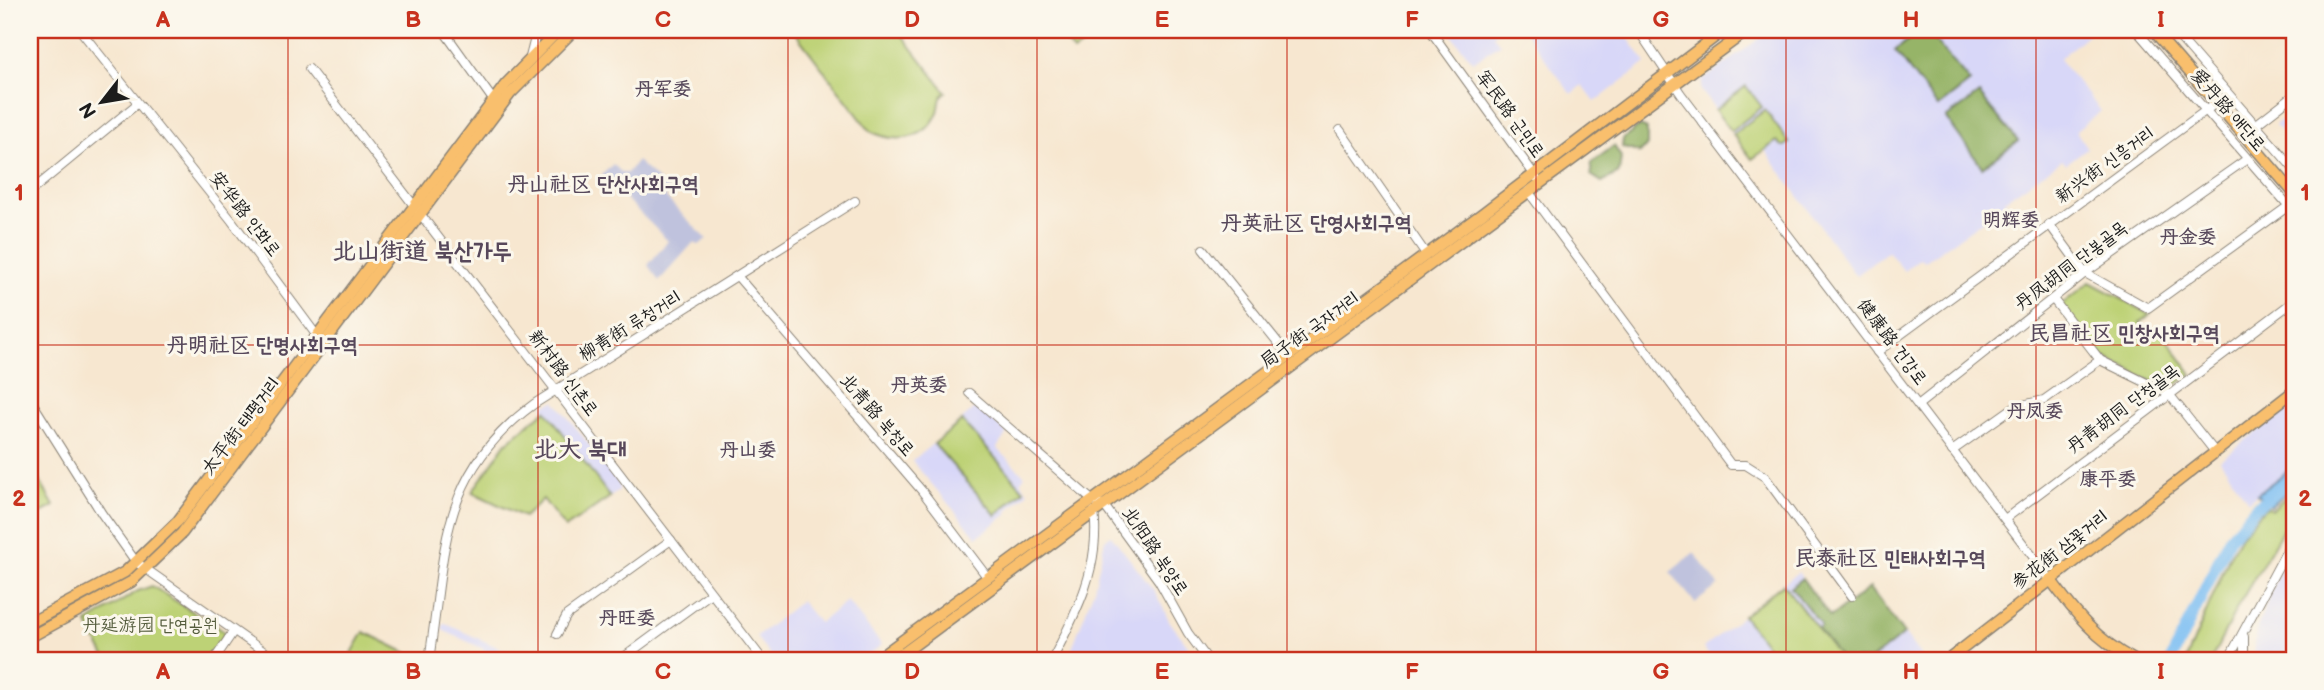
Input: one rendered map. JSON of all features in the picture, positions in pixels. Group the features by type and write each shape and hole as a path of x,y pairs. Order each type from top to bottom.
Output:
{"main road":[{"name":"太平街 태평거리","path":"30,637 101,600 141,566 321,341 530,58 559,30"},
{"name":"太平街 태평거리","path":"496,105 574,30"},
{"name":"局子街 국자거리","path":"894,660 1097,506 1528,191 1537,178 1666,73 1724,30"},
{"name":"局子街 국자거리","path":"876,660 989,578 1097,506 1288,355 1426,254 1748,30"},
{"name":"爱丹路 애단로","path":"2160,30 2253,127 2294,184"},
{"name":"爱丹路 애단로","path":"2145,31 2211,106 2294,193"},
{"name":"参花街 삼꽃거리","path":"1958,660 2052,582 2294,391"},
{"name":"参花街 삼꽃거리","path":"1948,660 2294,398"},
{"name":"太平街 태평거리","path":"30,623 141,566"},
{"name":"健康路 건강로","path":"2052,582 2081,622 2129,658"}],"street":[{"name":"安华路 안화로","path":"80,30 129,87 137,104 232,221 321,341"},
{"path":"443,30 496,105"},
{"path":"524,78 537,30"},
{"name":"军民路 군민로","path":"1430,30 1537,178"},
{"name":"健康路 건강로","path":"1638,30 1674,84 2052,582"},
{"name":"爱丹路 애단로","path":"2173,30 2253,127 2294,169"},
{"path":"2281,30 2294,45"},
{"name":"新村路 신촌로","path":"309,69 763,660"},
{"path":"2253,127 2294,95"},
{"path":"30,192 137,104"},
{"name":"爱丹路 애단로","path":"2211,106 2247,159 2292,207"},
{"name":"新兴街 신흥거리","path":"1877,352 2211,106"},
{"path":"1340,130 1426,254"},
{"name":"丹凤胡同 단봉골목","path":"1918,405 2085,273 2247,159"},
{"path":"30,175 38,185"},
{"path":"1528,191 1731,465 1746,465 1765,477 1852,596"},
{"name":"柳青街 류청거리","path":"429,660 444,543 463,485 482,453 500,432 522,412 855,201"},
{"path":"2049,224 2085,273 2148,308 2292,207"},
{"path":"1203,249 1288,355"},
{"name":"北青路 북청로","path":"738,277 922,491 989,578"},
{"path":"2053,299 2100,360 2169,394 2215,452"},
{"name":"丹青胡同 단청골목","path":"2005,519 2294,301"},
{"path":"1952,451 2014,407 2045,400 2100,360"},
{"name":"北阳路 북양로","path":"969,393 1097,506 1159,581 1188,633 1208,660"},
{"path":"30,400 141,566 276,660"},
{"path":"1052,660 1090,575 1097,541 1097,506"},
{"path":"2228,660 2294,537"},
{"path":"556,634 567,615 671,540"},
{"path":"620,660 711,593"},
{"path":"214,660 233,632"},
{"path":"2244,634 2244,660"}],"shaded area":[{"path":"1448,30 1500,30 1493,35 1500,44 1473,62"},
{"path":"1524,30 1622,30 1646,63 1595,102 1582,85 1571,94"},
{"path":"1771,30 2093,30 2059,59 2101,111 2076,131 2087,148 2066,164 2062,160 2005,200 2007,204 1924,262 1920,258 1904,271 1888,251 1856,276 1765,150 1752,159 1701,90 1702,81"},
{"path":"2294,110 2294,147 2275,125"},
{"path":"637,161 670,191 665,197 707,239 699,245 694,242 659,281 648,265 668,241 602,175 613,164 622,173 627,173"},
{"path":"555,401 619,483 619,491 610,497 543,406"},
{"path":"2294,403 2294,466 2248,501 2220,460"},
{"path":"977,407 1007,433 997,448 1025,476 1021,481 1028,493 1007,511 1008,514 977,537 912,461"},
{"path":"1111,535 1155,592 1170,622 1199,660 1078,660 1071,651 1094,589 1105,540"},
{"path":"1694,553 1719,585 1695,603 1670,572"},
{"path":"2282,566 2294,580 2294,660 2252,660 2258,625"},
{"path":"1798,572 1830,617 1870,588 1924,660 1713,660 1703,648"},
{"path":"801,601 819,623 847,601 882,645 861,660 774,660 756,637"},
{"path":"444,623 526,660 486,660 484,649 442,630"}],"green space":[{"path":"793,30 898,30 946,92 933,122 918,134 909,137 889,138 870,131"},
{"path":"1057,30 1100,30 1102,33 1073,52"},
{"path":"1920,30 1926,30 1970,82 1938,107 1895,51"},
{"path":"1746,86 1762,107 1731,131 1715,110"},
{"path":"1979,94 2018,141 1982,167 1946,118"},
{"path":"1765,110 1789,143 1783,147 1777,141 1752,159 1733,134"},
{"path":"1640,126 1647,129 1647,145 1640,153 1622,147 1623,139"},
{"path":"1614,146 1621,157 1619,173 1602,182 1591,175 1591,163"},
{"path":"2090,282 2150,314 2140,323 2149,335 2159,328 2192,374 2168,389 2098,354 2061,305"},
{"path":"546,410 610,497 565,528 543,499 524,517 472,492 506,443"},
{"path":"962,421 1024,490 996,515 934,444"},
{"path":"30,464 54,506 30,519"},
{"path":"2294,490 2294,511 2239,604 2211,660 2186,660 2230,555 2242,534 2263,510 2267,507 2271,510"},
{"path":"1802,578 1830,617 1870,588 1904,634 1871,660 1842,660 1818,629 1821,625 1791,587"},
{"path":"1783,584 1842,660 1778,660 1743,616"},
{"name":"丹延游园 단연공원","path":"152,586 226,633 206,660 107,660 87,623 138,591"},
{"path":"364,632 417,658 416,660 348,660"}],"water":[{"path":"2294,466 2294,485 2271,506 2257,494"}],"waterway":[{"path":"2171,660 2229,539 2255,508 2294,478"}],"district":[{"name":"丹军委","path":"663,89"},
{"name":"丹山社区 단산사회구역","path":"603,184"},
{"name":"明辉委","path":"2011,220"},
{"name":"丹英社区 단영사회구역","path":"1316,223"},
{"name":"丹金委","path":"2188,237"},
{"name":"北山街道 북산가두","path":"422,251"},
{"name":"民昌社区 민창사회구역","path":"2124,333"},
{"name":"丹明社区 단명사회구역","path":"262,345"},
{"name":"丹英委","path":"919,385"},
{"name":"丹凤委","path":"2035,411"},
{"name":"北大 북대","path":"580,449"},
{"name":"丹山委","path":"748,450"},
{"name":"康平委","path":"2108,479"},
{"name":"民泰社区 민태사회구역","path":"1890,558"},
{"name":"丹旺委","path":"627,618"}]}
